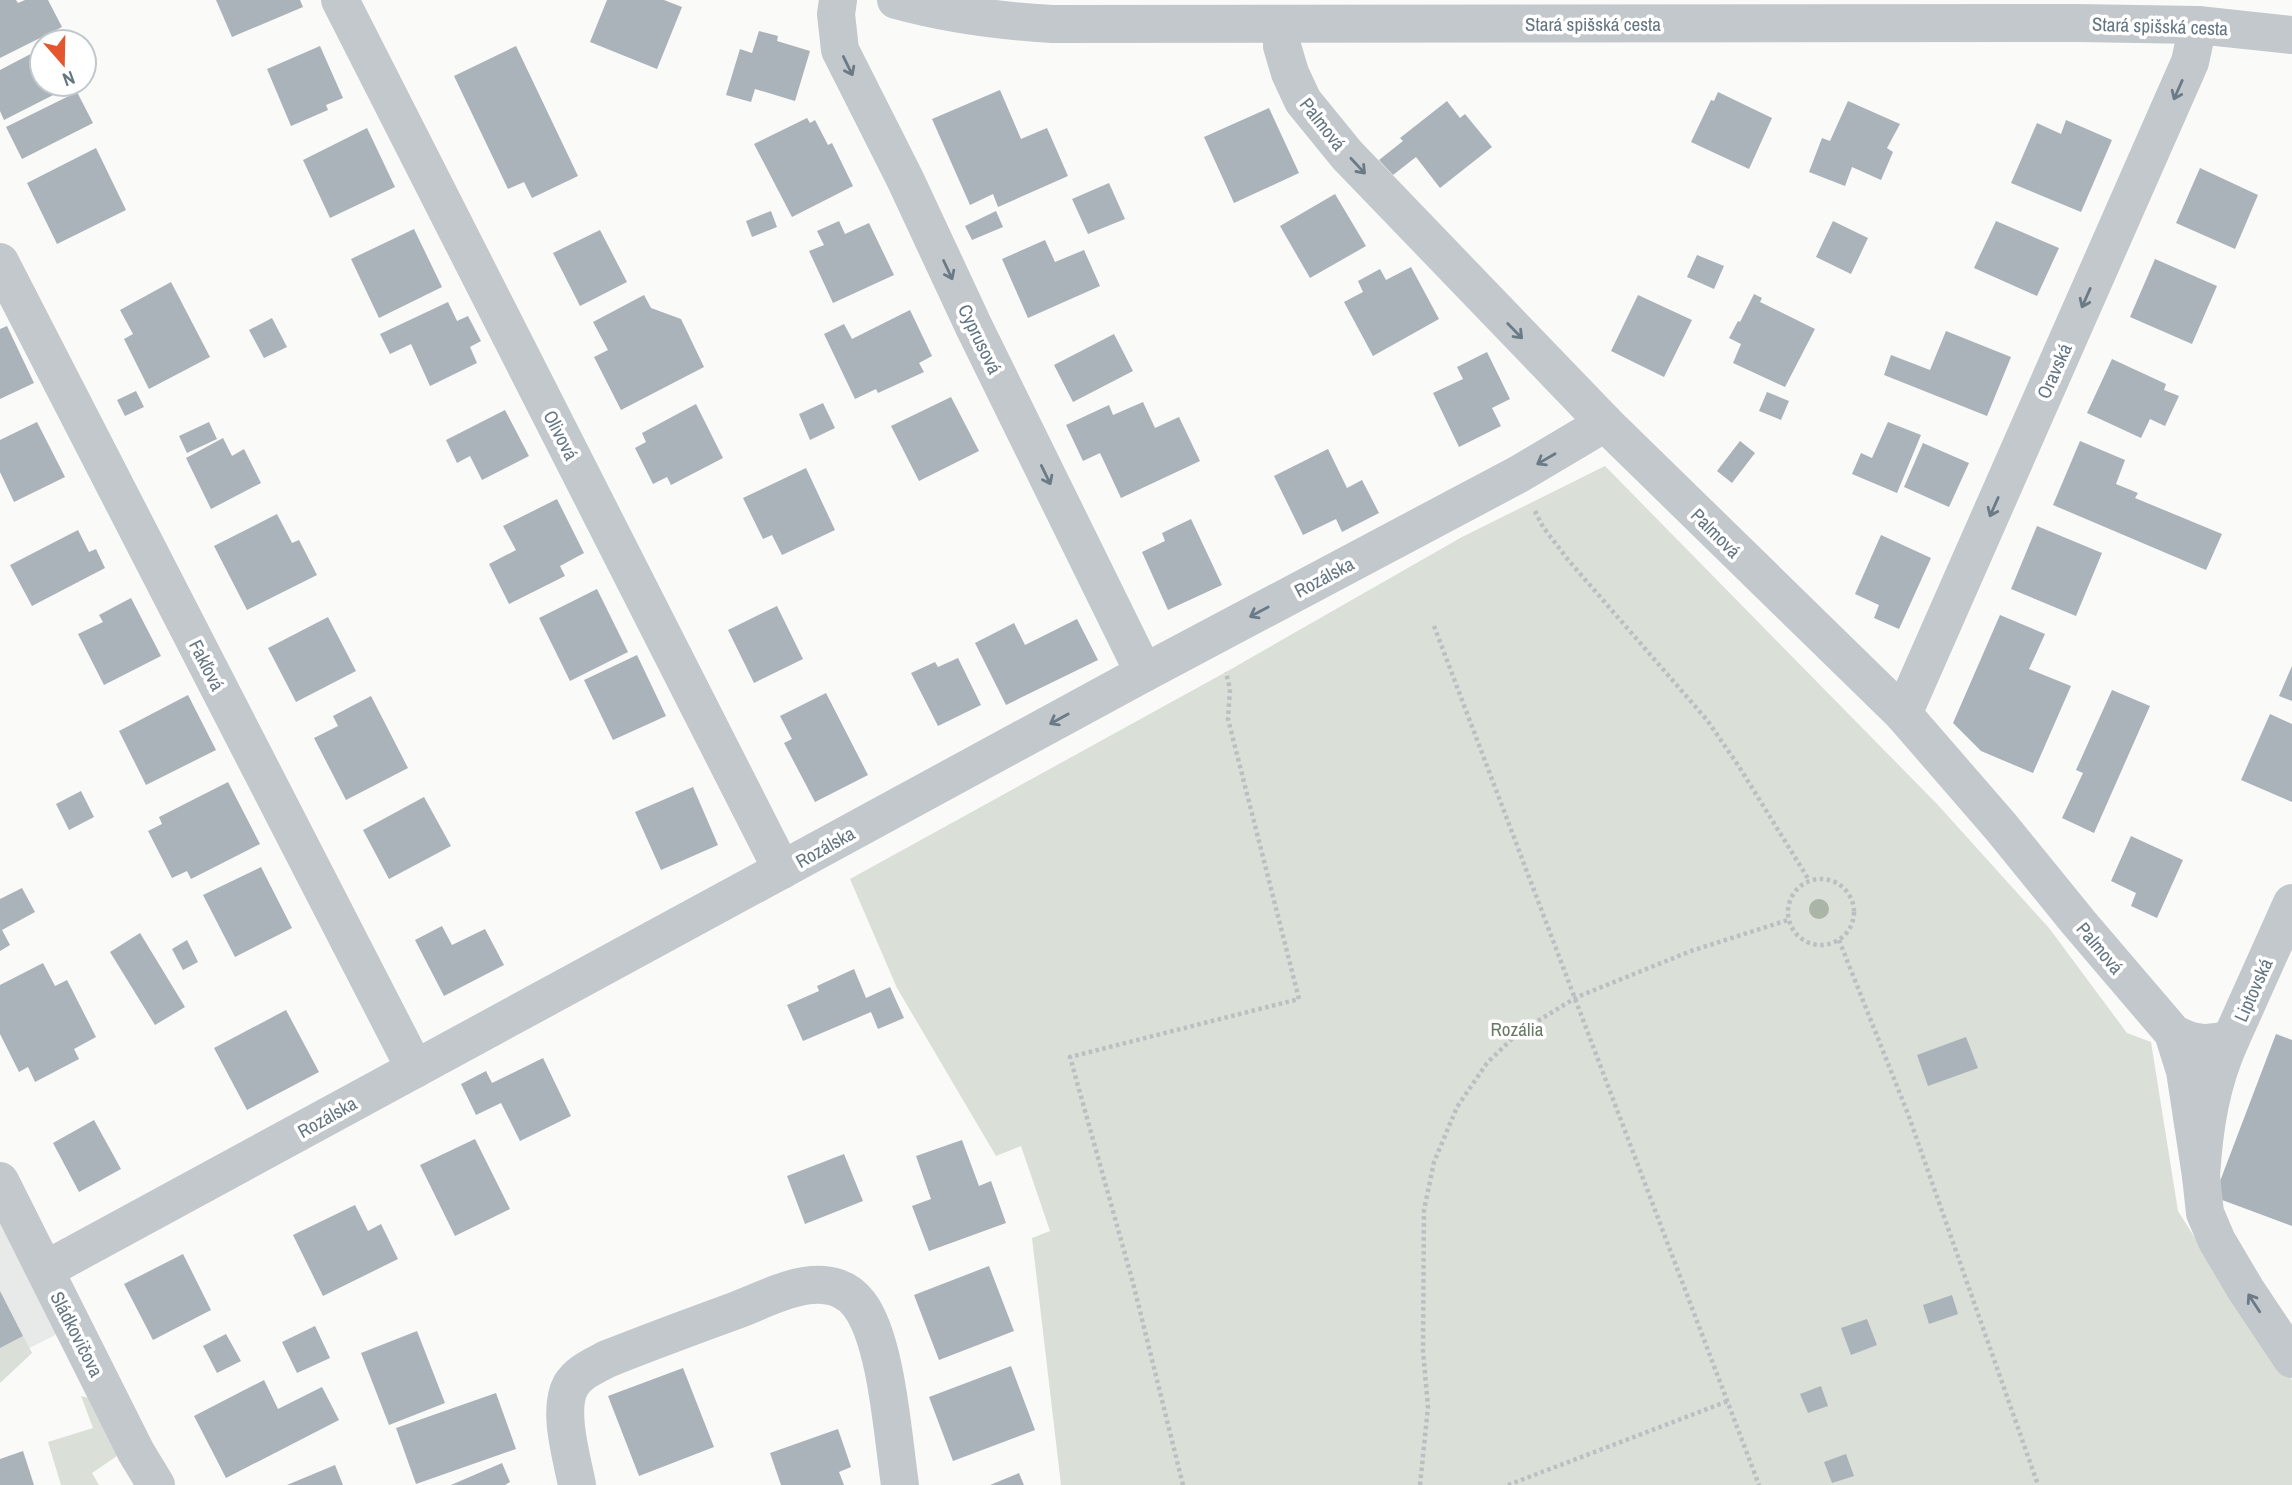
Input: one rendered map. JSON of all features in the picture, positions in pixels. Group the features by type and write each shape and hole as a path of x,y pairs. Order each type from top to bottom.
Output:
{"street":[{"name":"Olivová","path":"340,0 782,870"},
{"name":"Cyprusová","path":"838,0 836,14 840,50 1144,673"},
{"name":"Stará spišská cesta","path":"896,0 1001,21 1052,24 2077,23 2198,26 2292,35"},
{"name":"Palmová","path":"1282,24 1282,46 1303,102 1347,155 1605,423 1903,713 2173,1033 2185,1071 2205,1213 2217,1241 2292,1359"},
{"name":"Oravská","path":"1903,713 2190,62 2198,26"},
{"name":"Fakľová","path":"0,262 415,1069"},
{"name":"Rozálska","path":"45,1270 1144,673 1519,474 1605,423"},
{"name":"Liptovská","path":"2231,1039 2292,903"},
{"path":"2173,1033 2187,1041 2201,1044 2214,1044 2231,1039"},
{"name":"Palmová","path":"2201,1176 2208,1108 2215,1079 2231,1039"},
{"name":"Sládkovičova","path":"0,1181 136,1451 156,1485"},
{"path":"577,1485 565,1420 566,1403 571,1386 585,1370 607,1359 768,1298 803,1286 822,1284 838,1287 849,1294 861,1306 871,1328 882,1363 900,1485"}],"path":[{"path":"1519,474 1543,527 1569,561 1707,720 1809,880"},
{"path":"1434,626 1577,997 1759,1485"},
{"path":"1183,1485 1136,1296 1070,1057 1299,999 1228,719 1230,689 1226,672"},
{"path":"1820,878 1840,884 1853,902 1852,923 1847,933 1839,940 1819,945 1808,943 1792,929 1788,920 1789,900 1794,892 1809,880 1820,878"},
{"path":"1420,1485 1428,1407 1423,1351 1424,1210 1434,1163 1457,1107 1487,1063 1518,1033 1577,997 1691,951 1788,920"},
{"path":"1839,940 1908,1114 2038,1485"},
{"path":"1508,1485 1728,1401"}],"shaded area":[{"path":"0,1181 73,1326 0,1363"}],"green space":[{"name":"Rozália","path":"1605,466 1937,804 2049,928 2127,1033 2151,1042 2178,1211 2258,1338 2292,1380 2292,1485 1061,1485 1032,1238 1050,1231 1021,1146 996,1156 897,988 850,879 1226,672 1462,537"},
{"path":"23,1336 32,1353 0,1383 0,1348"},
{"path":"81,1396 88,1398 117,1456 92,1473 99,1485 61,1485 48,1442 93,1428"}],"building":[{"path":"0,0 16,0 18,3 25,0 48,0 62,27 28,28 28,44 0,58"},
{"path":"216,0 300,0 303,7 232,37"},
{"path":"607,0 664,0 682,7 657,69 590,42"},
{"path":"759,31 778,36 777,41 810,51 795,101 755,89 751,102 726,95 740,49 752,53"},
{"path":"320,46 343,98 326,105 328,110 291,126 267,69"},
{"path":"516,46 578,176 532,198 524,182 508,189 454,76"},
{"path":"28,55 28,98 47,98 4,120 0,111 0,70"},
{"path":"1000,90 1021,139 1047,128 1068,176 998,207 993,194 970,205 932,119"},
{"path":"1718,92 1772,118 1749,169 1691,142 1711,100 1714,101"},
{"path":"65,98 80,98 93,123 22,159 6,127"},
{"path":"1447,101 1460,118 1465,114 1492,147 1440,188 1416,157 1393,175 1379,160 1403,141 1400,138"},
{"path":"1848,101 1900,124 1887,148 1893,152 1881,180 1852,167 1845,186 1809,172 1822,138 1830,141"},
{"path":"1269,108 1299,173 1234,203 1204,137"},
{"path":"807,118 810,123 815,120 828,145 832,143 853,186 792,217 754,144"},
{"path":"2066,120 2112,140 2081,212 2011,183 2037,123 2061,134"},
{"path":"367,128 395,187 330,218 303,160"},
{"path":"96,148 126,210 57,244 27,183"},
{"path":"2200,168 2258,195 2235,249 2176,223"},
{"path":"1109,183 1125,219 1088,234 1072,199"},
{"path":"1335,194 1366,246 1310,278 1280,226"},
{"path":"771,211 777,227 752,237 746,221"},
{"path":"996,211 1003,227 972,240 965,226"},
{"path":"839,221 845,234 869,223 894,275 833,303 809,251 824,245 817,231"},
{"path":"1833,221 1868,238 1851,274 1816,257"},
{"path":"1996,221 2059,248 2037,296 1974,268"},
{"path":"414,229 442,287 379,318 351,259"},
{"path":"600,230 627,282 580,306 553,253"},
{"path":"1045,240 1055,262 1084,250 1100,286 1028,318 1002,259"},
{"path":"1697,255 1724,266 1714,289 1687,277"},
{"path":"2155,259 2217,286 2192,344 2130,317"},
{"path":"1411,267 1439,319 1373,356 1344,302 1363,292 1358,281 1380,269 1386,280"},
{"path":"171,282 210,357 149,389 124,339 133,334 120,310"},
{"path":"1754,294 1762,298 1760,302 1815,329 1785,387 1733,363 1741,344 1729,338"},
{"path":"644,295 651,308 681,319 704,367 621,410 594,357 608,350 593,322"},
{"path":"1638,295 1692,320 1664,377 1611,351"},
{"path":"448,302 457,321 468,316 481,341 470,347 477,363 430,386 411,344 390,354 380,334"},
{"path":"910,310 932,356 919,363 924,372 878,393 876,389 855,399 824,334 844,324 852,339"},
{"path":"272,318 287,347 264,358 249,330"},
{"path":"7,326 34,383 0,399 0,329"},
{"path":"1946,331 2011,357 1987,416 1884,375 1891,355 1930,370"},
{"path":"1114,334 1133,371 1073,402 1054,365"},
{"path":"1487,352 1510,399 1492,408 1501,426 1459,447 1433,393 1463,379 1457,367"},
{"path":"2112,359 2166,384 2164,390 2179,396 2165,426 2150,419 2141,438 2087,413"},
{"path":"136,391 144,407 125,416 117,400"},
{"path":"1767,392 1789,401 1781,420 1759,411"},
{"path":"951,397 979,451 919,481 891,426"},
{"path":"1143,402 1155,428 1179,417 1200,461 1121,498 1100,453 1083,461 1066,425 1109,405 1113,415"},
{"path":"823,403 835,428 810,440 799,414"},
{"path":"696,404 723,458 671,485 667,477 653,484 635,448 646,442 642,433"},
{"path":"505,410 529,456 482,480 470,456 457,463 446,440"},
{"path":"37,422 65,477 14,502 0,472 0,440"},
{"path":"209,422 217,439 187,453 179,436"},
{"path":"1888,422 1921,435 1897,493 1852,474 1861,453 1872,458"},
{"path":"223,438 232,456 244,449 261,483 211,509 186,458"},
{"path":"1740,441 1755,453 1732,483 1717,471"},
{"path":"2080,441 2125,460 2116,484 2138,493 2135,498 2222,534 2206,570 2053,505"},
{"path":"1923,443 1969,463 1949,507 1904,487"},
{"path":"1328,449 1347,488 1362,480 1379,513 1342,532 1336,519 1303,535 1274,476"},
{"path":"806,468 835,530 782,555 772,535 763,539 743,498"},
{"path":"557,499 584,553 560,566 565,576 509,604 489,564 516,550 503,526"},
{"path":"277,514 292,543 299,540 317,575 247,610 214,546"},
{"path":"1191,519 1222,585 1168,610 1142,552 1165,541 1162,533"},
{"path":"2037,526 2102,553 2076,616 2011,589"},
{"path":"78,530 89,552 96,549 105,568 32,606 10,565"},
{"path":"1881,535 1931,558 1899,629 1874,618 1879,605 1855,594"},
{"path":"597,589 628,652 570,681 539,618"},
{"path":"131,598 161,656 104,685 78,634 103,622 99,615"},
{"path":"777,606 803,659 754,683 728,630"},
{"path":"2000,615 2045,634 2029,669 2071,686 2033,773 1981,751 1953,723"},
{"path":"328,617 356,671 296,702 268,648"},
{"path":"1077,619 1098,660 1006,705 975,643 1014,623 1025,645"},
{"path":"637,655 666,716 613,740 584,680"},
{"path":"958,658 981,705 938,726 911,673 935,662 938,667"},
{"path":"2292,666 2292,701 2279,696"},
{"path":"2112,690 2150,706 2094,833 2062,818 2083,773 2076,770"},
{"path":"826,693 868,775 815,802 784,743 792,739 780,716"},
{"path":"188,695 216,750 146,785 119,731"},
{"path":"371,696 408,768 346,800 314,738 338,726 333,716"},
{"path":"2270,714 2292,724 2292,802 2241,780"},
{"path":"228,782 260,844 191,879 187,871 172,878 148,831 162,824 159,817"},
{"path":"693,787 718,845 661,870 635,812"},
{"path":"81,791 94,817 69,830 56,804"},
{"path":"424,797 451,846 389,879 363,830"},
{"path":"2131,836 2183,860 2157,918 2131,906 2136,893 2111,881"},
{"path":"261,867 292,928 235,957 203,895"},
{"path":"22,888 35,912 2,930 10,945 0,951 0,899"},
{"path":"442,926 452,945 485,929 504,965 444,996 415,940"},
{"path":"140,933 185,1007 155,1025 110,952"},
{"path":"187,940 198,962 183,970 172,949"},
{"path":"43,963 55,986 67,980 96,1037 74,1049 79,1059 35,1082 28,1067 19,1072 0,1034 0,985"},
{"path":"854,969 866,998 890,987 904,1018 878,1029 871,1012 803,1041 787,1005 819,991 817,986"},
{"path":"286,1010 319,1072 247,1110 214,1048"},
{"path":"2276,1034 2292,1040 2292,1226 2214,1197"},
{"path":"1966,1037 1978,1068 1928,1086 1917,1055"},
{"path":"543,1058 571,1116 520,1141 501,1103 476,1115 461,1084 486,1071 492,1083"},
{"path":"94,1120 121,1169 79,1192 53,1143"},
{"path":"475,1139 510,1209 455,1236 420,1165"},
{"path":"962,1140 979,1186 991,1181 1006,1223 929,1251 912,1206 931,1199 916,1156"},
{"path":"844,1154 863,1201 805,1224 787,1176"},
{"path":"355,1205 368,1231 381,1224 398,1259 323,1296 293,1235"},
{"path":"183,1254 211,1310 153,1340 124,1284"},
{"path":"989,1266 1014,1331 939,1360 914,1295"},
{"path":"0,1291 23,1336 0,1348"},
{"path":"1952,1295 1958,1314 1929,1324 1923,1305"},
{"path":"1867,1319 1877,1345 1851,1355 1841,1328"},
{"path":"315,1326 330,1358 297,1373 282,1342"},
{"path":"417,1331 445,1403 389,1425 361,1353"},
{"path":"226,1334 241,1361 217,1373 203,1346"},
{"path":"1011,1366 1035,1430 953,1461 929,1397"},
{"path":"683,1368 714,1447 639,1476 608,1396"},
{"path":"264,1380 278,1409 322,1387 339,1420 226,1478 194,1416"},
{"path":"1821,1386 1828,1406 1808,1413 1800,1394"},
{"path":"496,1393 516,1449 416,1484 396,1428"},
{"path":"838,1429 851,1467 839,1472 844,1485 781,1485 770,1453"},
{"path":"23,1451 34,1485 0,1485 0,1459"},
{"path":"1846,1454 1854,1476 1832,1483 1824,1462"},
{"path":"502,1463 510,1482 505,1485 451,1485"},
{"path":"335,1465 343,1485 287,1485"},
{"path":"1019,1473 1024,1485 990,1485"}]}
